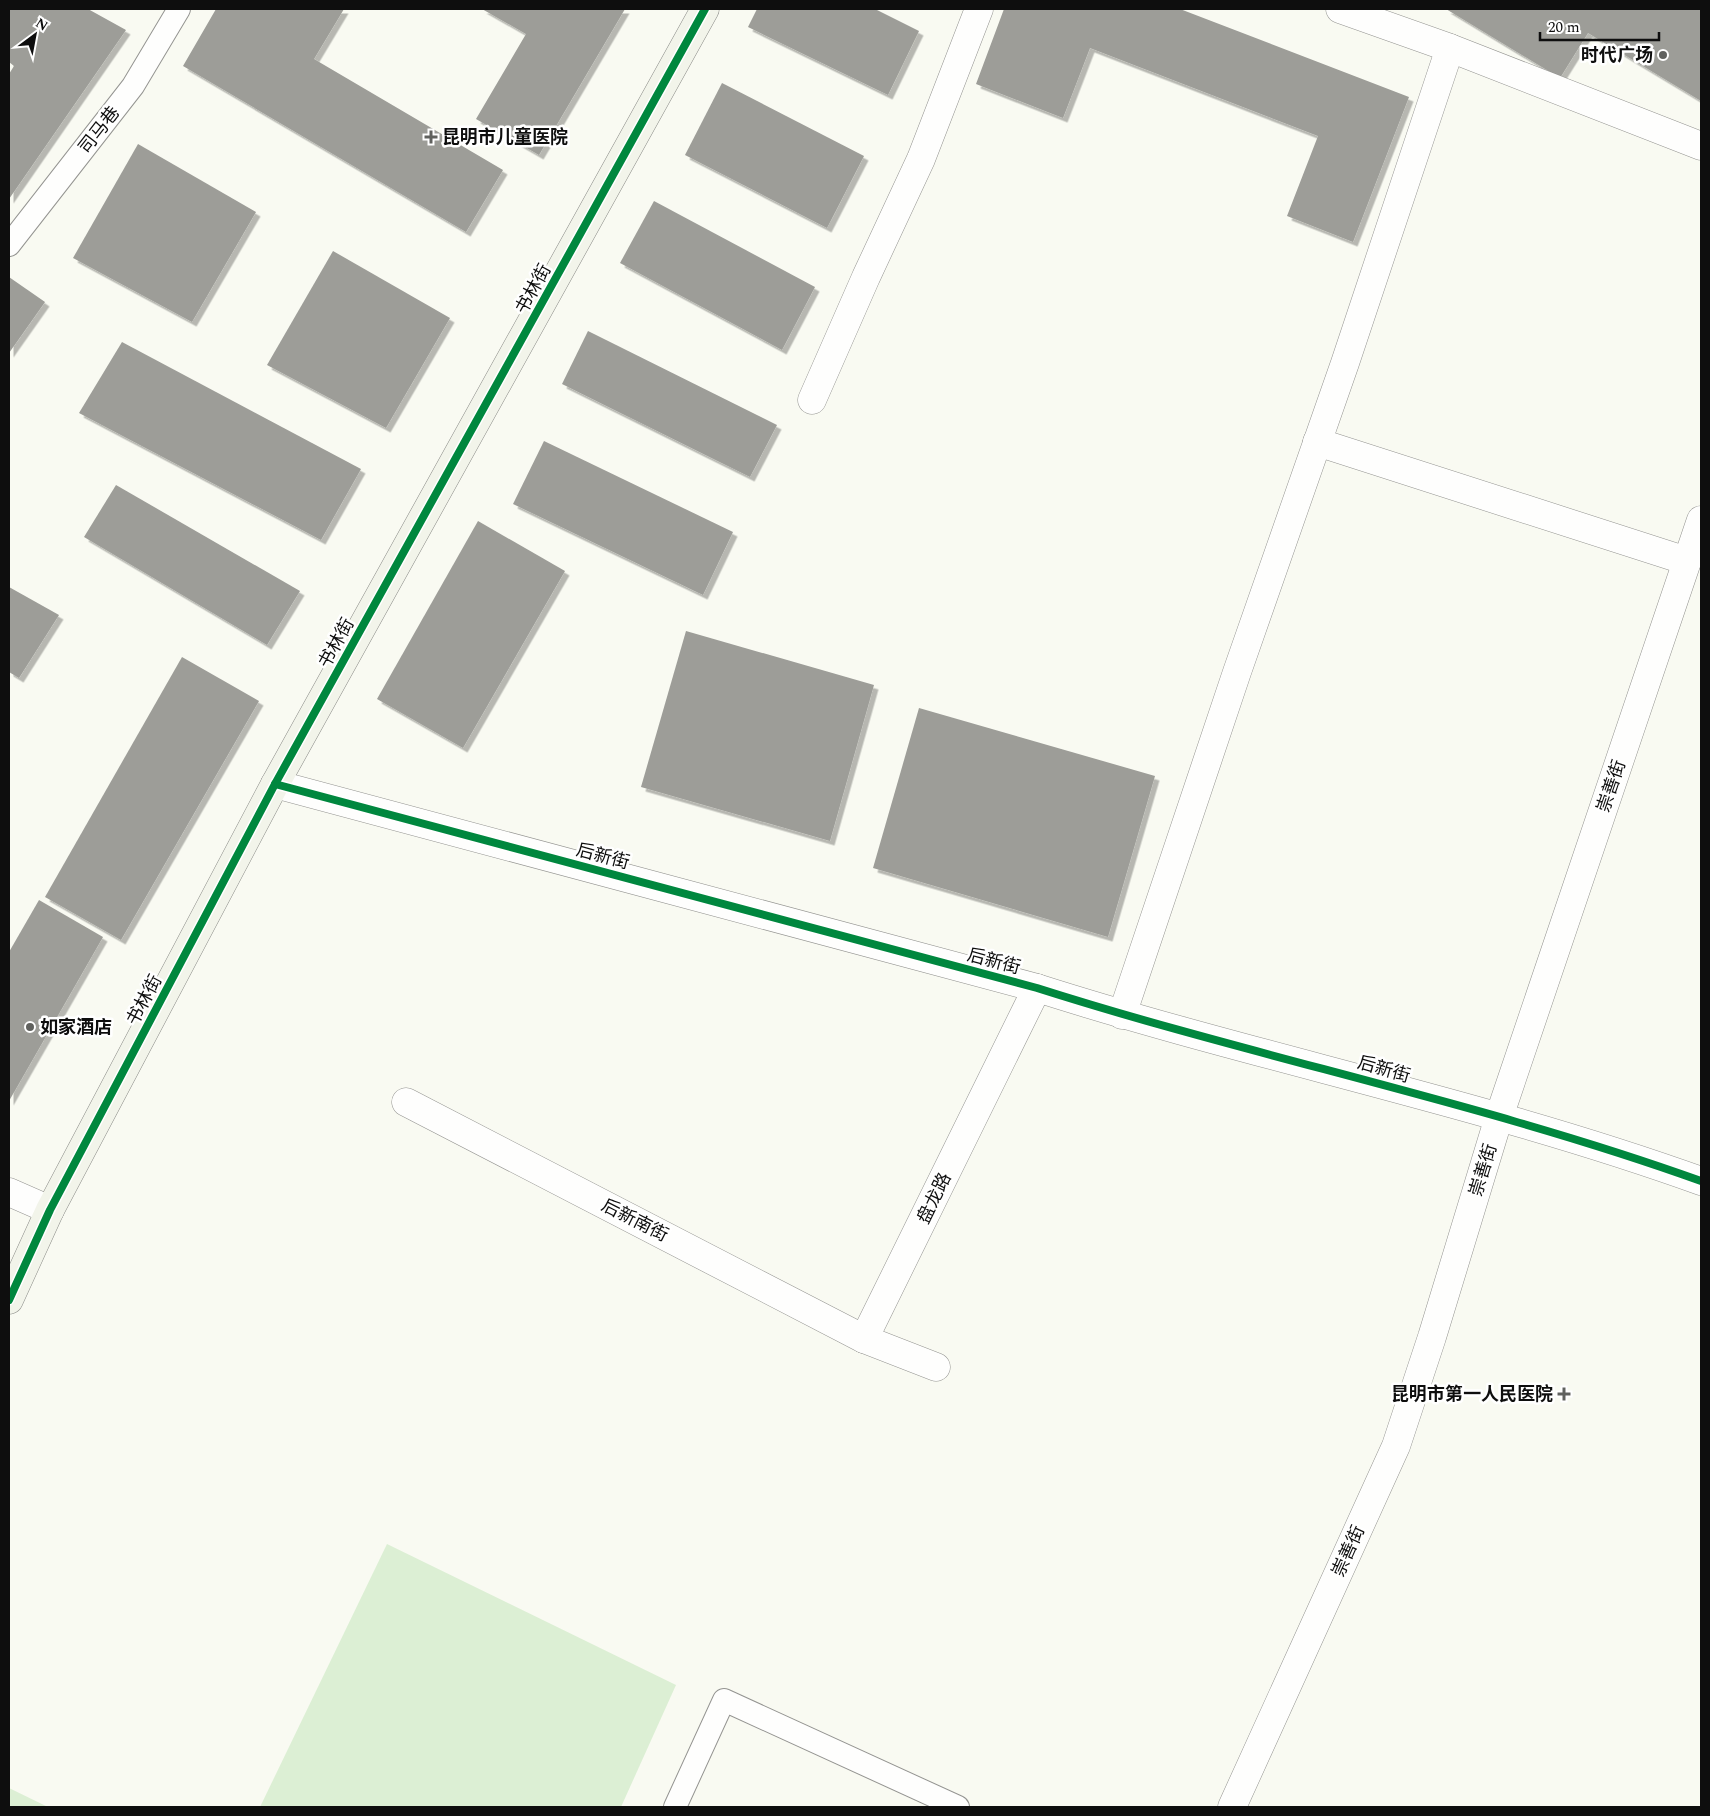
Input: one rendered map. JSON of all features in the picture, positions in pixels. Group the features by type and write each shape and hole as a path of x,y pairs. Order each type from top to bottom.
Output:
{"street":[{"name":"书林街","path":"9,1300 50,1210 275,784 705,9"},
{"path":"812,400 921,159 980,9"},
{"path":"1340,9 1450,48 1701,146"},
{"path":"1122,1015 1237,672 1345,363 1450,48"},
{"path":"1317,442 1687,560"},
{"name":"崇善街","path":"1232,1807 1396,1446 1432,1337 1499,1117 1701,520"},
{"name":"后新街","path":"275,784 1037,988 1122,1015 1499,1117 1636,1158 1701,1182"},
{"name":"盘龙路","path":"864,1339 1037,988"},
{"name":"后新南街","path":"406,1102 864,1339"},
{"path":"9,1192 50,1210"},
{"path":"864,1339 936,1367"}],"lane":[{"name":"司马巷","path":"9,245 132,86 179,9"},
{"path":"675,1807 724,1700 958,1807"}],"green space":[{"path":"387,1544 676,1685 621,1807 260,1807"},
{"path":"9,1788 48,1807 9,1807"}],"building":[{"path":"9,9 88,9 126,30 9,199 9,74 14,66 9,62"},
{"path":"216,9 344,9 314,59 503,170 466,232 183,66"},
{"path":"482,9 625,9 539,155 476,119 526,34"},
{"path":"757,9 875,9 919,31 888,95 748,27"},
{"path":"1004,9 1180,9 1409,97 1353,242 1287,216 1318,136 1090,48 1063,118 976,84"},
{"name":"时代广场","path":"1446,9 1701,9 1701,101 1588,33 1560,78"},
{"path":"722,83 864,156 827,228 685,155"},
{"path":"138,144 256,212 192,322 73,258"},
{"path":"654,201 815,287 782,350 620,263"},
{"path":"333,251 450,318 386,428 267,365"},
{"path":"9,277 45,302 9,353"},
{"path":"588,331 777,425 750,477 562,384"},
{"path":"122,342 361,469 321,540 79,413"},
{"path":"544,441 733,532 703,595 513,504"},
{"path":"116,485 300,591 267,645 84,537"},
{"path":"478,521 565,571 463,748 377,699"},
{"path":"9,587 59,615 19,678 9,672"},
{"path":"686,631 874,685 830,841 641,787"},
{"path":"182,657 259,701 121,940 45,897"},
{"path":"919,708 1155,776 1108,937 873,868"},
{"name":"如家酒店","path":"39,900 103,937 9,1101 9,952"}],"cycle path":[{"path":"9,1300 50,1210 275,784 705,9"},
{"path":"275,784 1037,988 1203,1037 1454,1104 1619,1153 1701,1181"}],"place":[{"name":"时代广场","path":"1663,55"},
{"name":"昆明市儿童医院","path":"431,137"},
{"name":"如家酒店","path":"30,1027"},
{"name":"昆明市第一人民医院","path":"1564,1394"}]}
